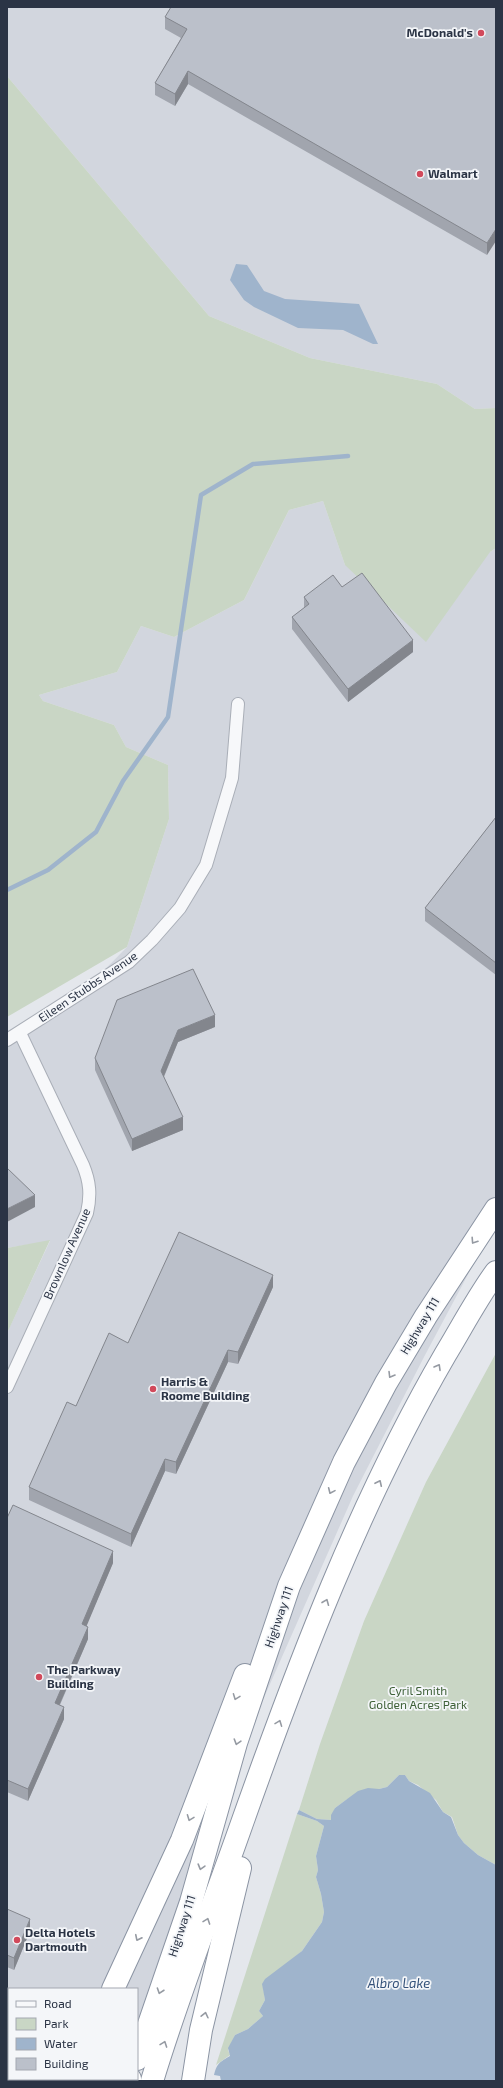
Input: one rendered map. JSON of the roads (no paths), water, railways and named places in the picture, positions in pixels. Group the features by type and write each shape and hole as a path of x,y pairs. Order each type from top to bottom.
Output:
{"highway":[{"name":"Highway 111","path":"138,2056 191,1902 236,1743 289,1586 344,1462 386,1383 430,1309 496,1209"},
{"name":"Highway 111","path":"152,2081 265,1759 342,1563 391,1456 427,1386 482,1291 496,1272"},
{"path":"113,1988 182,1840 240,1685 289,1586"},
{"path":"193,2081 201,2030 265,1759"}],"street":[{"name":"Eileen Stubbs Avenue","path":"7,1040 129,962 152,940 180,908 206,865 232,778 238,704"},
{"name":"Brownlow Avenue","path":"7,1387 88,1213 90,1199 89,1180 83,1165 20,1033"}],"water":[{"path":"236,264 247,265 264,291 285,299 359,304 378,344 373,344 343,330 298,328 254,307 244,300 230,280"},
{"name":"Albro Lake","path":"399,1775 405,1775 409,1781 430,1793 443,1812 451,1817 458,1835 464,1843 478,1855 496,1865 496,2081 221,2081 220,2076 214,2075 215,2071 219,2063 230,2056 228,2048 235,2035 248,2029 263,2016 259,2011 265,2000 262,1984 265,1979 302,1951 322,1922 324,1912 316,1877 318,1870 316,1856 324,1826 317,1821 297,1814 299,1810 317,1819 331,1820 331,1815 335,1808 358,1791 368,1788 379,1789 387,1787"}],"waterway":[{"path":"7,890 48,870 96,832 123,781 168,717 201,495 253,464 348,456"}],"place":[{"name":"McDonald's","path":"481,33"},
{"name":"Walmart","path":"420,174"},
{"name":"Harris & Roome Building","path":"153,1389"},
{"name":"The Parkway Building","path":"39,1677"},
{"name":"Delta Hotels Dartmouth","path":"17,1940"}],"park label":[{"name":"Cyril Smith Golden Acres Park","path":"418,1698"}]}
